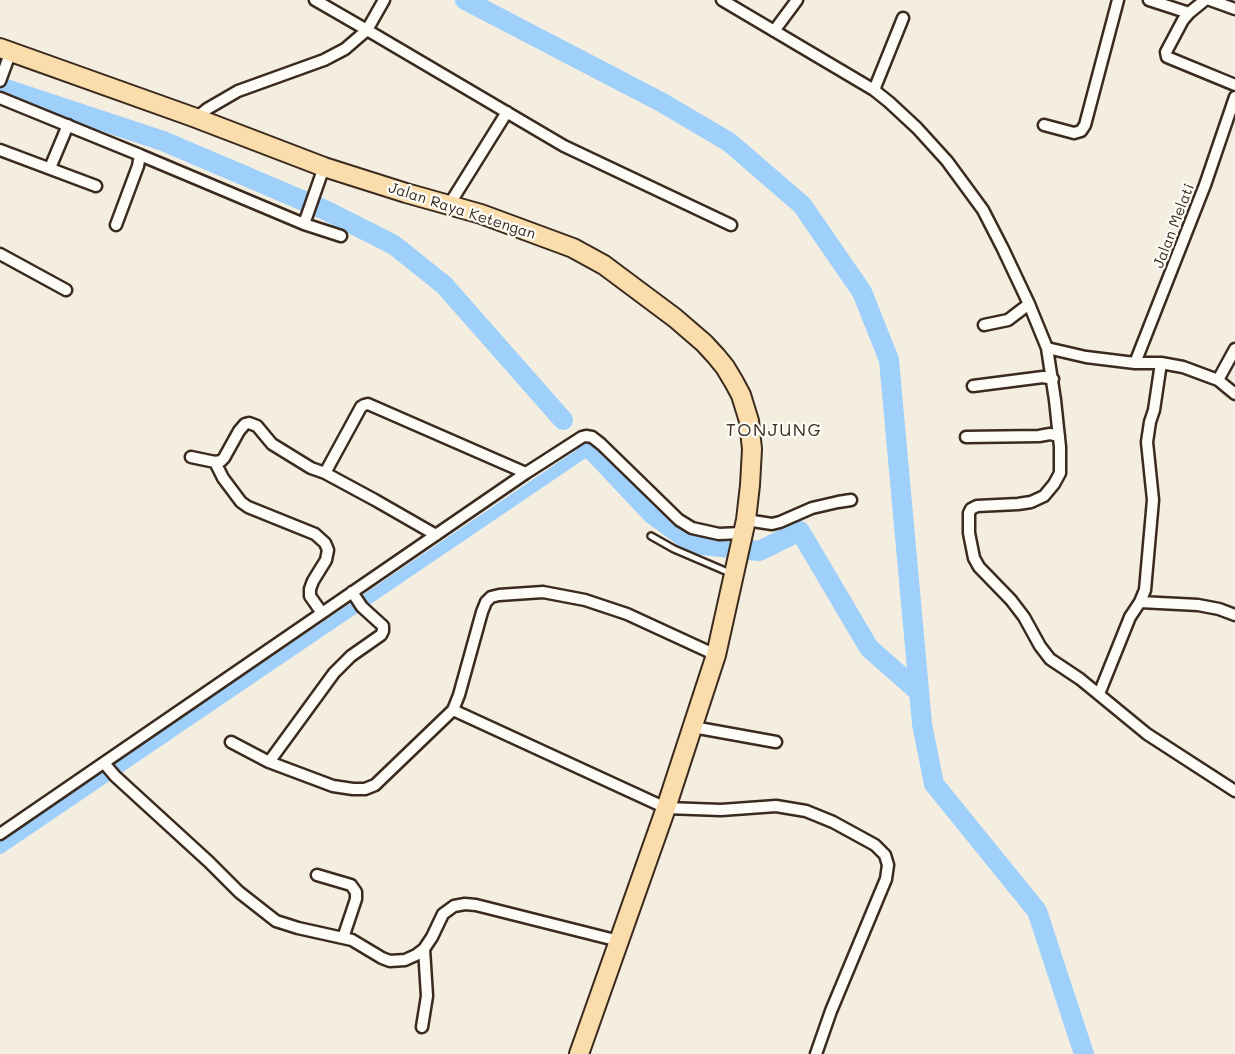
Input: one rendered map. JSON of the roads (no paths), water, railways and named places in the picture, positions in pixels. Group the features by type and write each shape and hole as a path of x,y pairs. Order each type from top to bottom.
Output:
{"highway":[{"name":"Jalan Raya Ketengan","path":"5,50 196,118 324,167 449,204 557,241 604,266 675,318 717,356 735,382 749,421 752,449 750,485 743,531 716,655 666,808 579,1054"}],"street":[{"path":"315,0 564,146 731,225"},
{"path":"196,118 238,91 338,54 367,30 384,0"},
{"path":"722,0 874,90 889,102 917,128 953,169 983,210 1024,308 1047,348 1043,378 1049,435 1060,472 1044,496 1031,502 973,507 969,513 969,533 974,558 979,567 1024,617 1044,653 1050,659 1080,679 1147,734 1235,791"},
{"path":"774,31 797,0"},
{"path":"1044,125 1074,133 1085,125 1118,0"},
{"path":"1149,0 1189,13"},
{"path":"1204,0 1183,20 1166,52 1167,57 1235,85"},
{"path":"1210,0 1235,9"},
{"path":"874,90 903,18"},
{"path":"0,81 4,70 5,50"},
{"name":"Jalan Melati","path":"1136,363 1205,185 1235,97"},
{"path":"0,98 304,224 341,236"},
{"path":"449,204 507,112"},
{"path":"50,168 68,125"},
{"path":"0,150 96,186"},
{"path":"116,225 140,155"},
{"path":"304,224 324,167"},
{"path":"0,254 66,290"},
{"path":"984,325 1008,320 1024,308"},
{"path":"1047,348 1086,357 1183,367 1218,380 1235,394"},
{"path":"1218,380 1235,349"},
{"path":"1099,694 1130,617 1140,602 1146,585 1152,500 1147,442 1161,363"},
{"path":"974,386 1043,378"},
{"path":"325,473 361,407 368,404 526,472"},
{"path":"190,457 221,461 239,431 249,423 257,426 272,444 311,468 375,500 435,535"},
{"path":"966,437 1049,435"},
{"path":"0,834 105,765 322,613 353,595 526,472 580,438 592,437 679,520 692,528 705,532 719,534 743,531 780,522 812,508 850,500"},
{"path":"215,462 240,502 315,534 325,543 328,550 326,560 310,590 310,596 322,613"},
{"path":"231,742 269,762 333,786 364,789 375,785 453,710 482,612 491,597 499,595 543,592 585,600 627,614 716,655"},
{"path":"269,762 334,673 351,656 381,635 383,626 362,607 353,595"},
{"path":"1140,602 1198,605 1235,615"},
{"path":"453,710 666,808 721,810 776,806 806,811 833,822 875,845 885,855 888,865 886,879 831,1011 816,1054"},
{"path":"693,727 776,742"},
{"path":"105,765 239,892 276,921 343,938 390,961 405,960 424,949 442,914 454,906 465,904 619,941"},
{"path":"317,875 351,885 356,892 356,899 343,938"},
{"path":"422,1028 427,996 424,949"}],"lane":[{"path":"651,536 674,549 735,569"}],"waterway":[{"path":"465,0 661,102 729,142 802,205 862,292 889,360 922,724 934,784 1037,911 1084,1054"},
{"path":"0,87 163,141 325,210 394,245 444,285 563,420"},
{"path":"586,444 652,514 693,544 759,551 800,531 869,648 919,692"},
{"path":"0,848 590,448"}],"district":[{"name":"TONJUNG","path":"774,430"}]}
